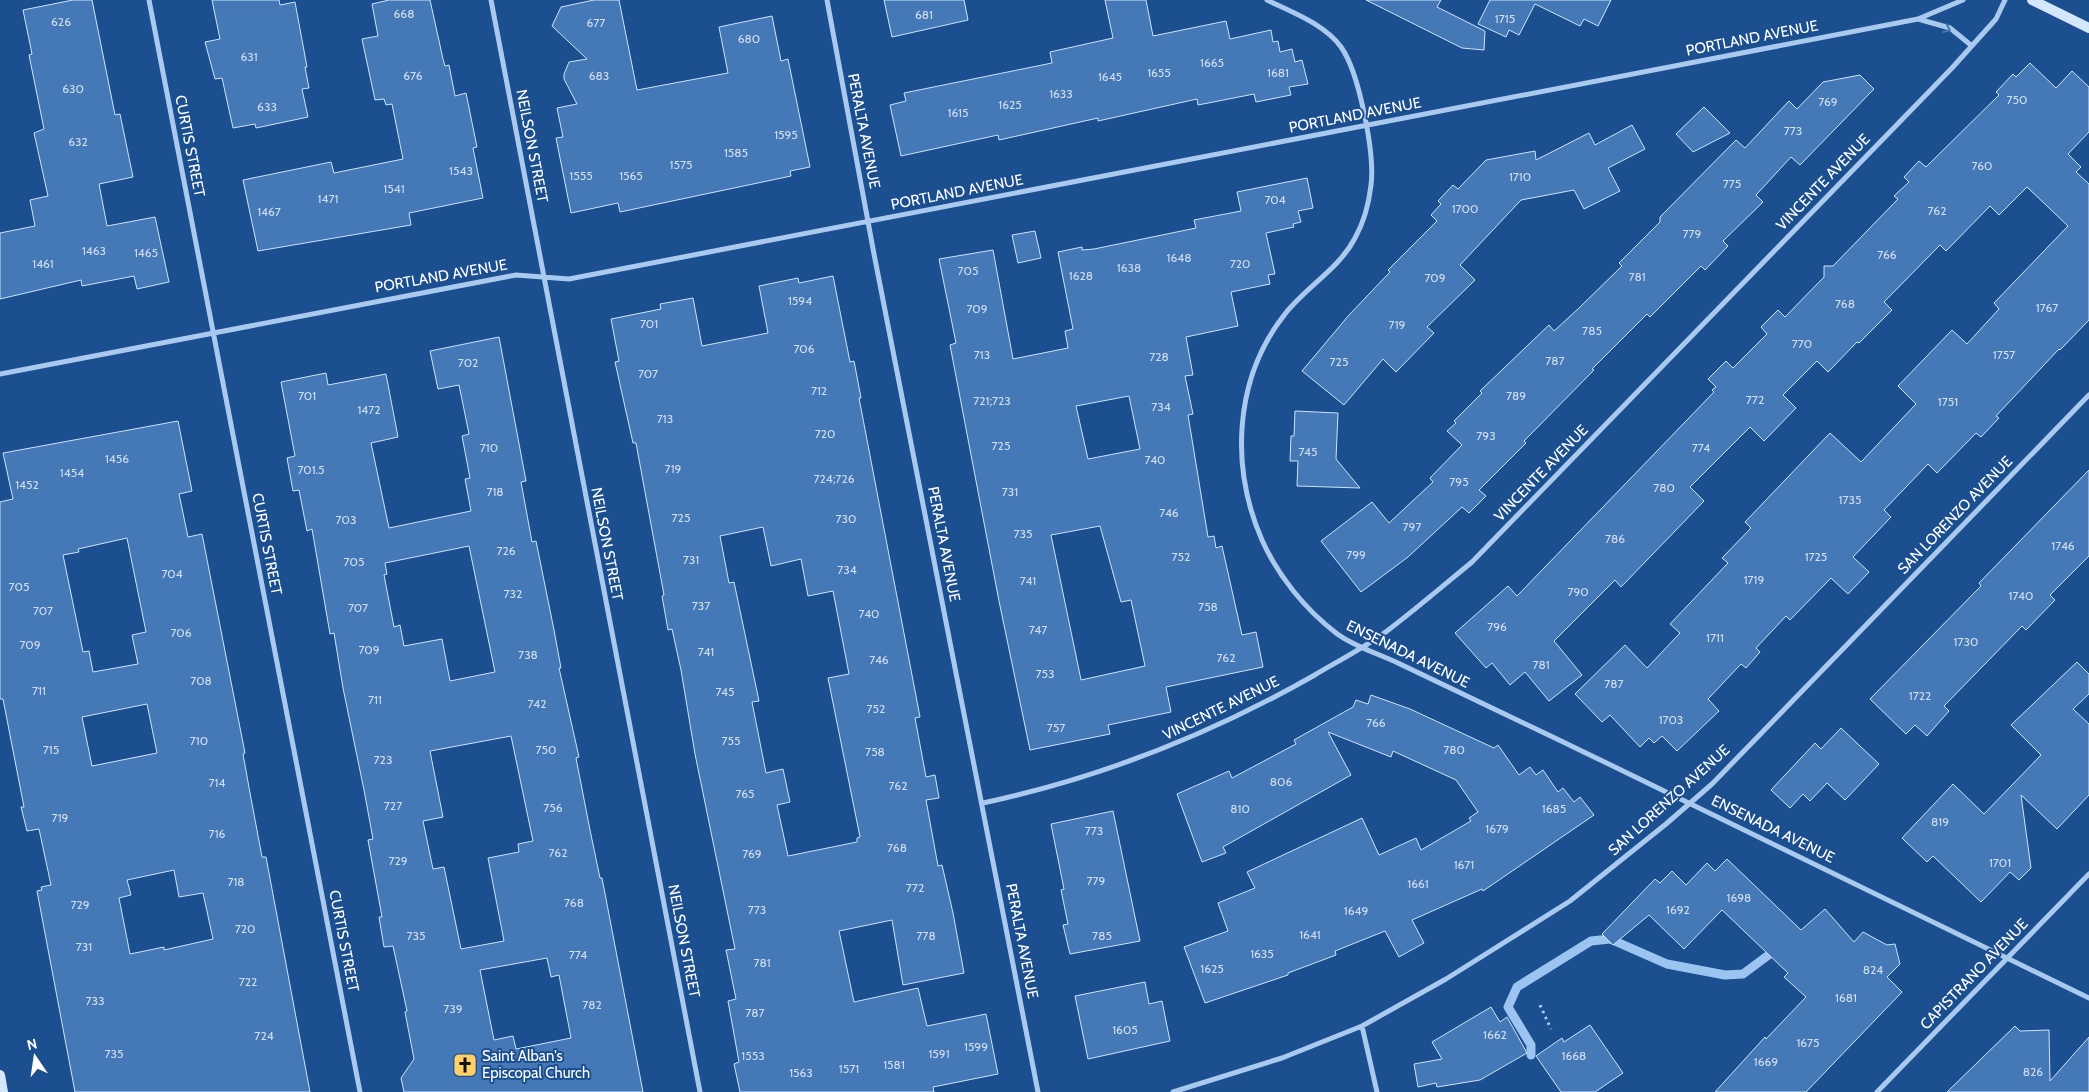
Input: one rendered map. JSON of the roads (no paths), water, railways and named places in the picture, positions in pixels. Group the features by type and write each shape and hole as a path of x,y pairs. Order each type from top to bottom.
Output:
{"street":[{"name":"CURTIS STREET","path":"149,0 360,1092"},
{"name":"NEILSON STREET","path":"491,0 700,1092"},
{"name":"PERALTA AVENUE","path":"826,0 1038,1092"},
{"name":"ENSENADA AVENUE","path":"1267,0 1318,27 1339,44 1350,63 1372,165 1371,185 1363,223 1352,244 1338,262 1286,312 1271,334 1250,380 1244,406 1241,462 1253,515 1262,540 1290,588 1338,636 1690,802 2089,998"},
{"name":"PORTLAND AVENUE","path":"0,374 516,275 569,279 1918,19 1963,0"},
{"name":"VINCENTE AVENUE","path":"983,803 1140,759 1194,736 1282,693 1387,631 1472,562 1972,46 1996,18 2005,0"},
{"path":"2032,0 2089,28"},
{"name":"PORTLAND AVENUE","path":"1918,19 1950,28 1972,46"},
{"name":"SAN LORENZO AVENUE","path":"1173,1092 1282,1058 1362,1026 1502,945 1570,901 1712,784 2089,395"},
{"name":"CAPISTRANO AVENUE","path":"1877,1092 2089,874"},
{"path":"1362,1026 1377,1092"},
{"path":"0,1075 3,1092"}],"waterway":[{"path":"1531,1055 1531,1045 1508,1007 1517,987 1591,941 1610,939 1667,964 1725,975 1743,974 1778,948"}],"place":[{"name":"Saint Alban's Episcopal Church","path":"465,1065"}]}
